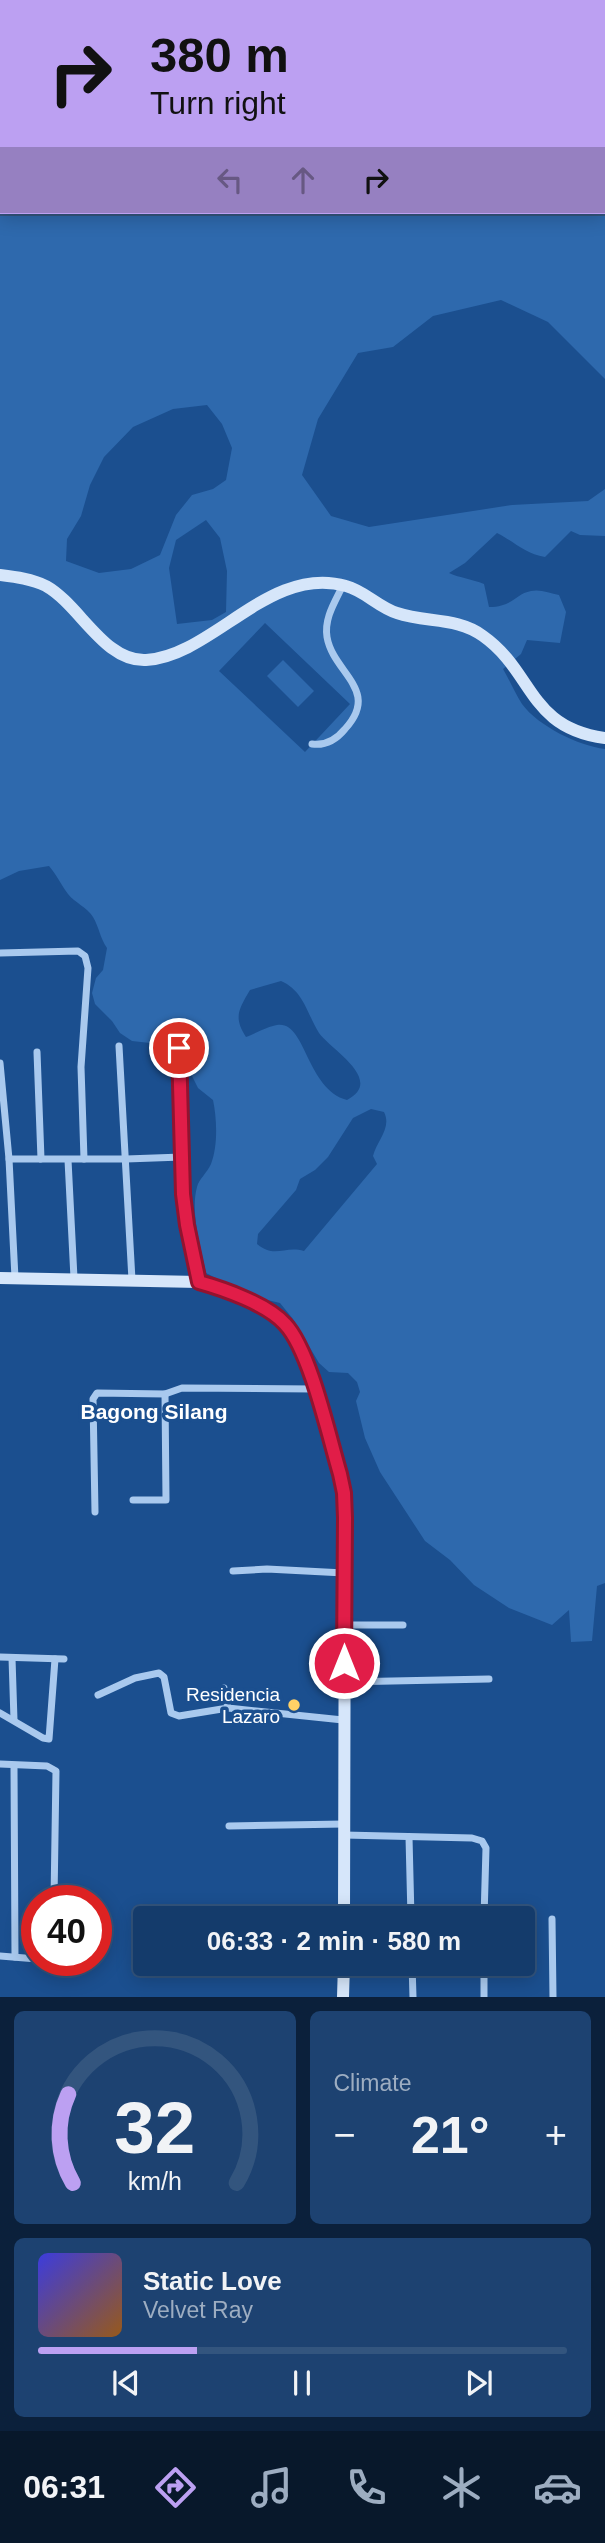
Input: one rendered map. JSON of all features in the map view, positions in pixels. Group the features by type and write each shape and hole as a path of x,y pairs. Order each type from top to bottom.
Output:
{"street":[{"path":"0,575 46,586 118,653 132,659 146,660 178,651 282,591 327,583 344,585 368,596 394,613 451,621 474,630 499,648 547,713 576,731 605,738"},
{"path":"312,744 328,743 336,738 351,723 359,702 357,689 332,650 327,637 330,610 344,585"},
{"path":"0,953 78,951 85,956 88,968 81,1067 84,1158"},
{"path":"119,1046 132,1280"},
{"path":"179,1048 187,1225 199,1282"},
{"path":"37,1052 41,1159"},
{"path":"0,1063 9,1159 15,1278"},
{"path":"9,1159 182,1157"},
{"path":"68,1160 74,1278"},
{"path":"0,1278 199,1282 227,1291 267,1311 286,1324 302,1350 344,1493 344,1906"},
{"path":"95,1511 95,1395 102,1392 165,1394 182,1388 314,1389"},
{"path":"133,1500 166,1500 165,1394"},
{"path":"233,1571 267,1569 344,1573"},
{"path":"344,1625 403,1625"},
{"path":"0,1657 64,1659"},
{"path":"12,1658 14,1720"},
{"path":"0,1713 49,1739 55,1659"},
{"path":"98,1695 135,1678 156,1672 164,1677 173,1715 228,1708 343,1720"},
{"path":"344,1682 489,1679"},
{"path":"224,1688 228,1708"},
{"path":"0,1764 47,1766 56,1771 54,1885"},
{"path":"14,1766 15,1957"},
{"path":"229,1826 344,1830 409,1837 472,1838 485,1844 484,1906"},
{"path":"409,1837 411,1906"},
{"path":"552,1919 552,1997"},
{"path":"0,1956 21,1958"},
{"path":"343,1997 344,1976"},
{"path":"412,1976 413,1997"},
{"path":"484,1976 484,1997"}],"shaded area":[{"path":"0,214 605,214 605,379 548,322 501,300 433,316 393,347 358,353 318,419 302,475 331,516 369,527 512,505 588,501 605,489 605,536 580,535 571,531 545,557 526,550 497,533 465,563 449,573 484,584 489,607 509,603 531,591 559,595 566,612 560,643 527,640 521,654 503,669 522,704 538,720 572,739 605,749 605,1583 597,1586 592,1641 571,1642 569,1610 552,1625 509,1608 474,1585 450,1560 425,1541 380,1472 365,1438 356,1401 360,1392 357,1382 348,1373 329,1372 319,1363 293,1319 280,1303 251,1296 206,1273 197,1230 195,1197 198,1184 211,1164 215,1149 213,1100 198,1088 186,1064 159,1044 132,1041 120,1033 95,1004 92,993 96,978 103,970 107,948 93,917 68,894 49,866 19,871 0,880","holes":["207,405 222,424 232,448 226,480 213,489 192,495 176,515 160,555 131,569 99,573 66,561 67,539 81,516 90,485 104,457 133,427 173,409","206,520 220,538 227,571 226,612 212,620 177,624 169,568 176,540","265,623 350,704 305,752 219,671","281,981 289,985 300,997 319,1033 358,1074 360,1083 357,1092 347,1100 333,1093 314,1070 301,1044 287,1026 277,1025 246,1037 240,1024 239,1013 250,990","371,1109 384,1112 385,1129 373,1156 377,1164 304,1251 269,1251 257,1244 258,1234 296,1190 300,1179 315,1170 328,1157 353,1118"]},
{"path":"283,660 314,691 298,707 267,676"}],"place":[{"name":"Residencia Lazaro","path":"294,1705"}],"district":[{"name":"Bagong Silang","path":"154,1412"}],"route":[{"path":"179,1048 183,1194 199,1282 227,1291 286,1324 306,1361 340,1474 345,1518 344,1663"}]}
